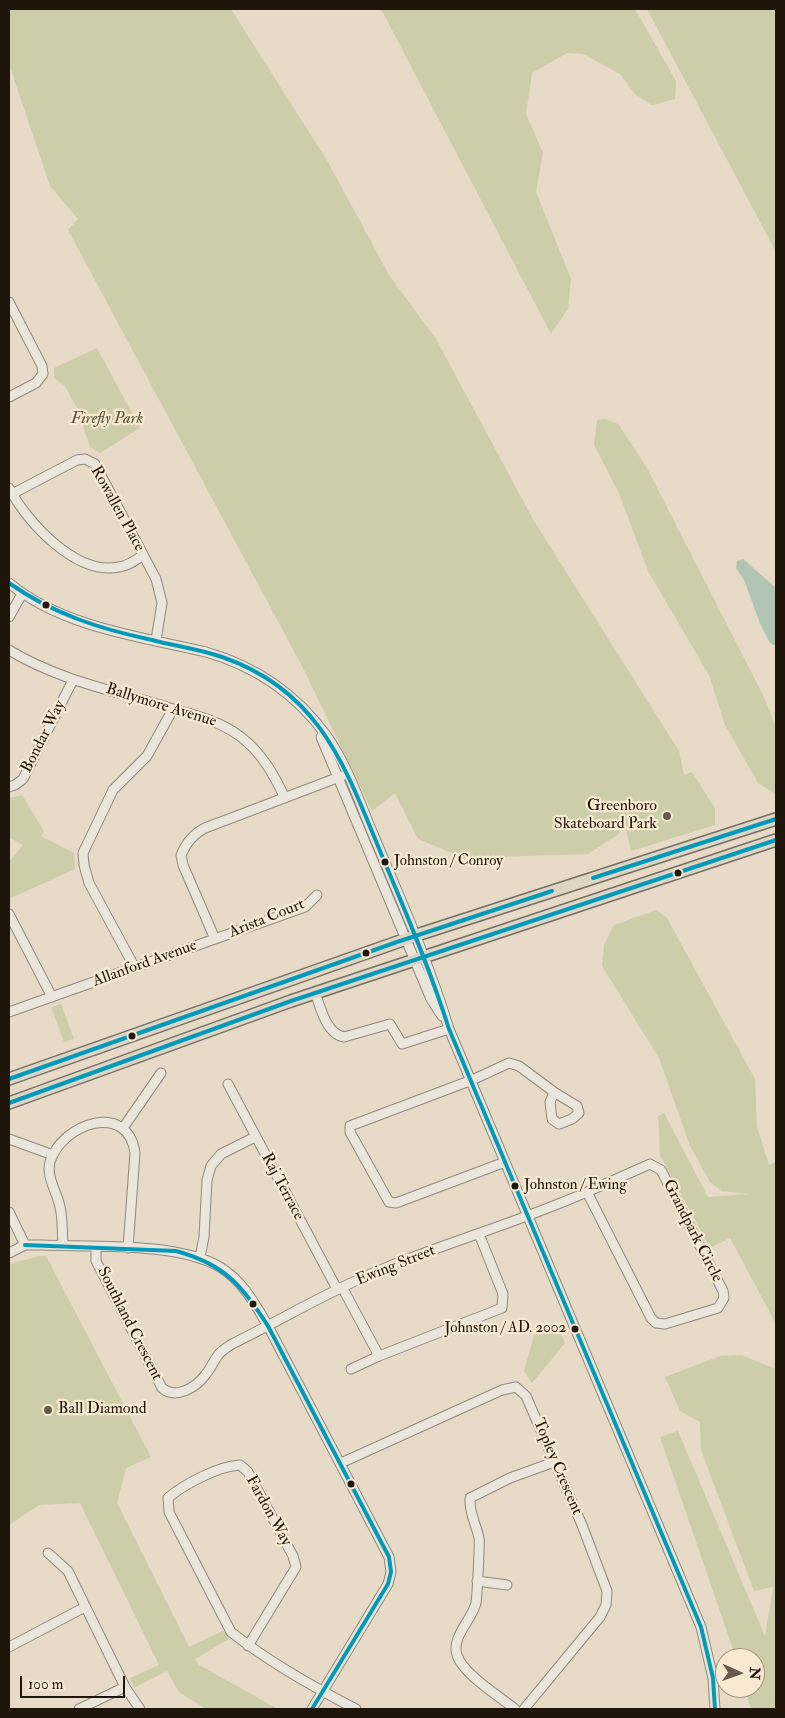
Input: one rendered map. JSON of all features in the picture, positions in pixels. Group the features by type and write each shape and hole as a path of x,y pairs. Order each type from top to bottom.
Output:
{"main road":[{"path":"9,1079 411,937 776,819"},
{"path":"9,1103 280,1005 776,840"},
{"path":"273,985 280,1005"}],"street":[{"path":"9,302 42,366 43,374 36,383 9,397"},
{"name":"Rowallen Place","path":"10,491 78,460 90,460 95,464 156,579 161,595 162,610 156,640"},
{"path":"10,491 28,518 42,533 83,561 110,568 128,564 143,555"},
{"path":"9,583 22,594 65,616 206,652 242,666 281,688 310,717 343,776 411,937 431,999 449,1029 472,1080 700,1627 713,1678 715,1709"},
{"path":"9,616 22,594"},
{"name":"Ballymore Avenue","path":"9,650 34,665 73,680 218,723 241,737 263,759 285,798"},
{"name":"Bondar Way","path":"9,787 24,779 73,680"},
{"path":"135,968 90,883 84,865 84,853 113,790 147,756 174,709"},
{"name":"Allanford Avenue","path":"9,1012 214,940 183,865 181,855 184,848 196,833 205,828 343,776"},
{"name":"Arista Court","path":"214,940 305,907 317,895"},
{"path":"9,914 52,997"},
{"path":"315,993 331,1032 338,1036 344,1037 390,1024 402,1044 449,1029"},
{"path":"505,1162 396,1203 389,1202 350,1132 350,1126 509,1064 519,1066 554,1092"},
{"path":"123,1128 162,1073"},
{"name":"Raj Terrace","path":"228,1084 255,1137 379,1356"},
{"path":"63,1245 60,1207 49,1171 53,1155 67,1135 80,1128 101,1122 123,1128 133,1141 135,1153 128,1248"},
{"path":"200,1257 204,1238 207,1180 211,1166 221,1154 255,1137"},
{"path":"9,1139 53,1155"},
{"name":"Grandpark Circle","path":"528,1217 650,1164 661,1170 723,1291 724,1298 718,1308 673,1322 656,1323 647,1310 587,1192"},
{"path":"9,1212 25,1245"},
{"name":"Ewing Street","path":"268,1326 339,1288 384,1268 528,1217"},
{"path":"351,1369 379,1356 502,1308 503,1294 479,1234"},
{"path":"9,1253 25,1245 63,1245 176,1251 200,1257 221,1268 249,1294 268,1326 389,1557 391,1572 388,1584 312,1709"},
{"name":"Southland Crescent","path":"96,1247 96,1261 162,1388 167,1392 180,1393 197,1384 206,1375 220,1352 268,1326"},
{"name":"Topley Crescent","path":"340,1463 502,1390 516,1387 526,1396 582,1524 607,1591 606,1605 594,1624 524,1709"},
{"path":"515,1709 462,1666 456,1654 457,1640 475,1607 480,1540 469,1512 470,1498 510,1478 554,1462"},
{"name":"Fardon Way","path":"248,1646 296,1568 293,1556 248,1472 240,1465 229,1465 178,1489 168,1498 169,1512 231,1632 248,1646 323,1692"},
{"path":"48,1553 68,1571 125,1687 140,1709"},
{"path":"476,1580 507,1585"},
{"path":"9,1647 85,1607"},
{"path":"80,1709 125,1687"},
{"path":"323,1692 356,1709"}],"green space":[{"path":"9,9 231,9 328,162 389,275 436,339 534,521 679,751 684,775 692,772 715,808 715,825 631,851 624,821 619,834 588,854 464,858 418,839 395,793 372,811 303,668 68,230 78,219 50,186 9,64"},
{"path":"381,9 635,9 676,81 675,99 652,105 636,95 620,74 583,54 567,53 532,73 526,114 543,153 536,192 571,279 568,309 551,334"},
{"path":"647,9 776,9 776,252"},
{"name":"Firefly Park","path":"97,348 140,428 100,453 90,447 78,410 65,386 54,378 54,368"},
{"path":"605,419 618,424 647,468 764,697 776,727 776,794 758,783 725,725 709,675 648,571 619,493 594,445 597,420"},
{"path":"22,795 44,831 41,836 74,853 75,869 11,898 9,894 9,862 23,845 9,837 10,798"},
{"path":"656,910 667,918 755,1079 757,1127 769,1165 776,1162 776,1324 730,1238 710,1248 660,1155 658,1116 664,1113 708,1197 749,1194 722,1191 710,1182 690,1146 659,1058 602,966 604,945 614,925"},
{"path":"61,1004 74,1039 64,1042 51,1007"},
{"path":"46,1256 151,1457 126,1468 117,1503 189,1647 227,1629 232,1637 195,1659 199,1665 278,1709 206,1709 179,1692 167,1671 134,1688 130,1678 159,1665 80,1503 39,1505 9,1525 9,1264"},
{"path":"556,1323 565,1343 532,1383 524,1371 535,1332"},
{"path":"741,1355 776,1369 776,1709 751,1709 747,1698 765,1698 765,1648 733,1648 660,1437 678,1431 765,1636 773,1587 754,1591 701,1450 700,1422 680,1411 665,1377 720,1356"}],"shaded area":[{"path":"743,559 776,588 776,646 770,643 761,626 744,580 736,568 737,561"}],"transit line":[{"path":"9,583 60,612 78,619 133,636 213,654 257,672 285,691 308,714 328,739 344,767 358,798 419,945 449,1029 701,1627 713,1678 715,1709"},
{"path":"593,878 776,819"},
{"path":"9,1103 291,1001 776,840"},
{"path":"9,1079 397,942 552,891"},
{"path":"25,1245 176,1251 193,1256 207,1262 230,1278 249,1299 268,1326 389,1557 391,1572 388,1584 312,1709"}],"place":[{"name":"Greenboro Skateboard Park","path":"667,816"},
{"name":"Johnston / Conroy","path":"385,862"},
{"name":"Johnston / Ewing","path":"515,1186"},
{"name":"Johnston / AD. 2002","path":"575,1329"},
{"name":"Ball Diamond","path":"48,1410"}]}
